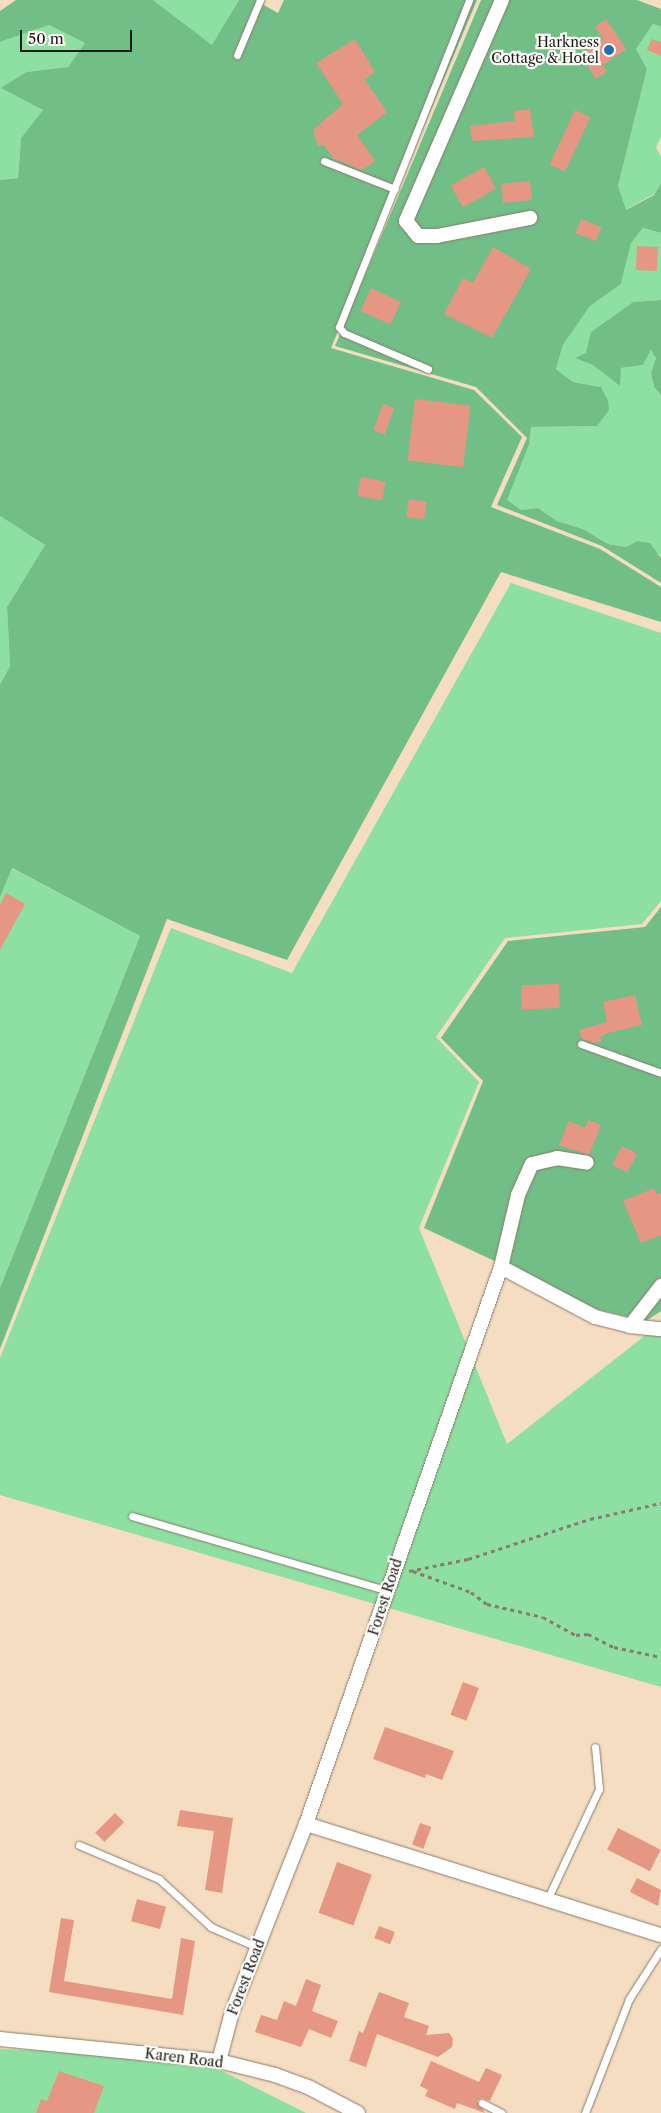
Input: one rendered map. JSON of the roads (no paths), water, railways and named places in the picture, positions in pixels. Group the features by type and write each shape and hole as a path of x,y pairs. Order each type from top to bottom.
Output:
{"street":[{"path":"502,0 406,221 418,236 437,236 530,218"},
{"name":"Forest Road","path":"218,2061 232,2012 306,1824 388,1591 392,1573 501,1267 518,1196 532,1164 557,1158 587,1163"},
{"path":"501,1267 595,1317 630,1326 661,1329"},
{"path":"630,1326 661,1286"},
{"path":"306,1824 661,1935"},
{"name":"Karen Road","path":"0,2039 218,2061 284,2078 358,2113"}],"lane":[{"path":"237,55 260,0"},
{"path":"428,369 344,334 340,327 469,0"},
{"path":"324,161 395,189"},
{"path":"581,1044 661,1073"},
{"path":"132,1516 388,1591"},
{"path":"547,1900 598,1788 595,1747"},
{"path":"79,1844 158,1879 211,1926 258,1948"},
{"path":"585,2113 628,1999 661,1949"},
{"path":"482,2103 502,2113"}],"place":[{"name":"Harkness Cottage & Hotel","path":"609,50"}]}
